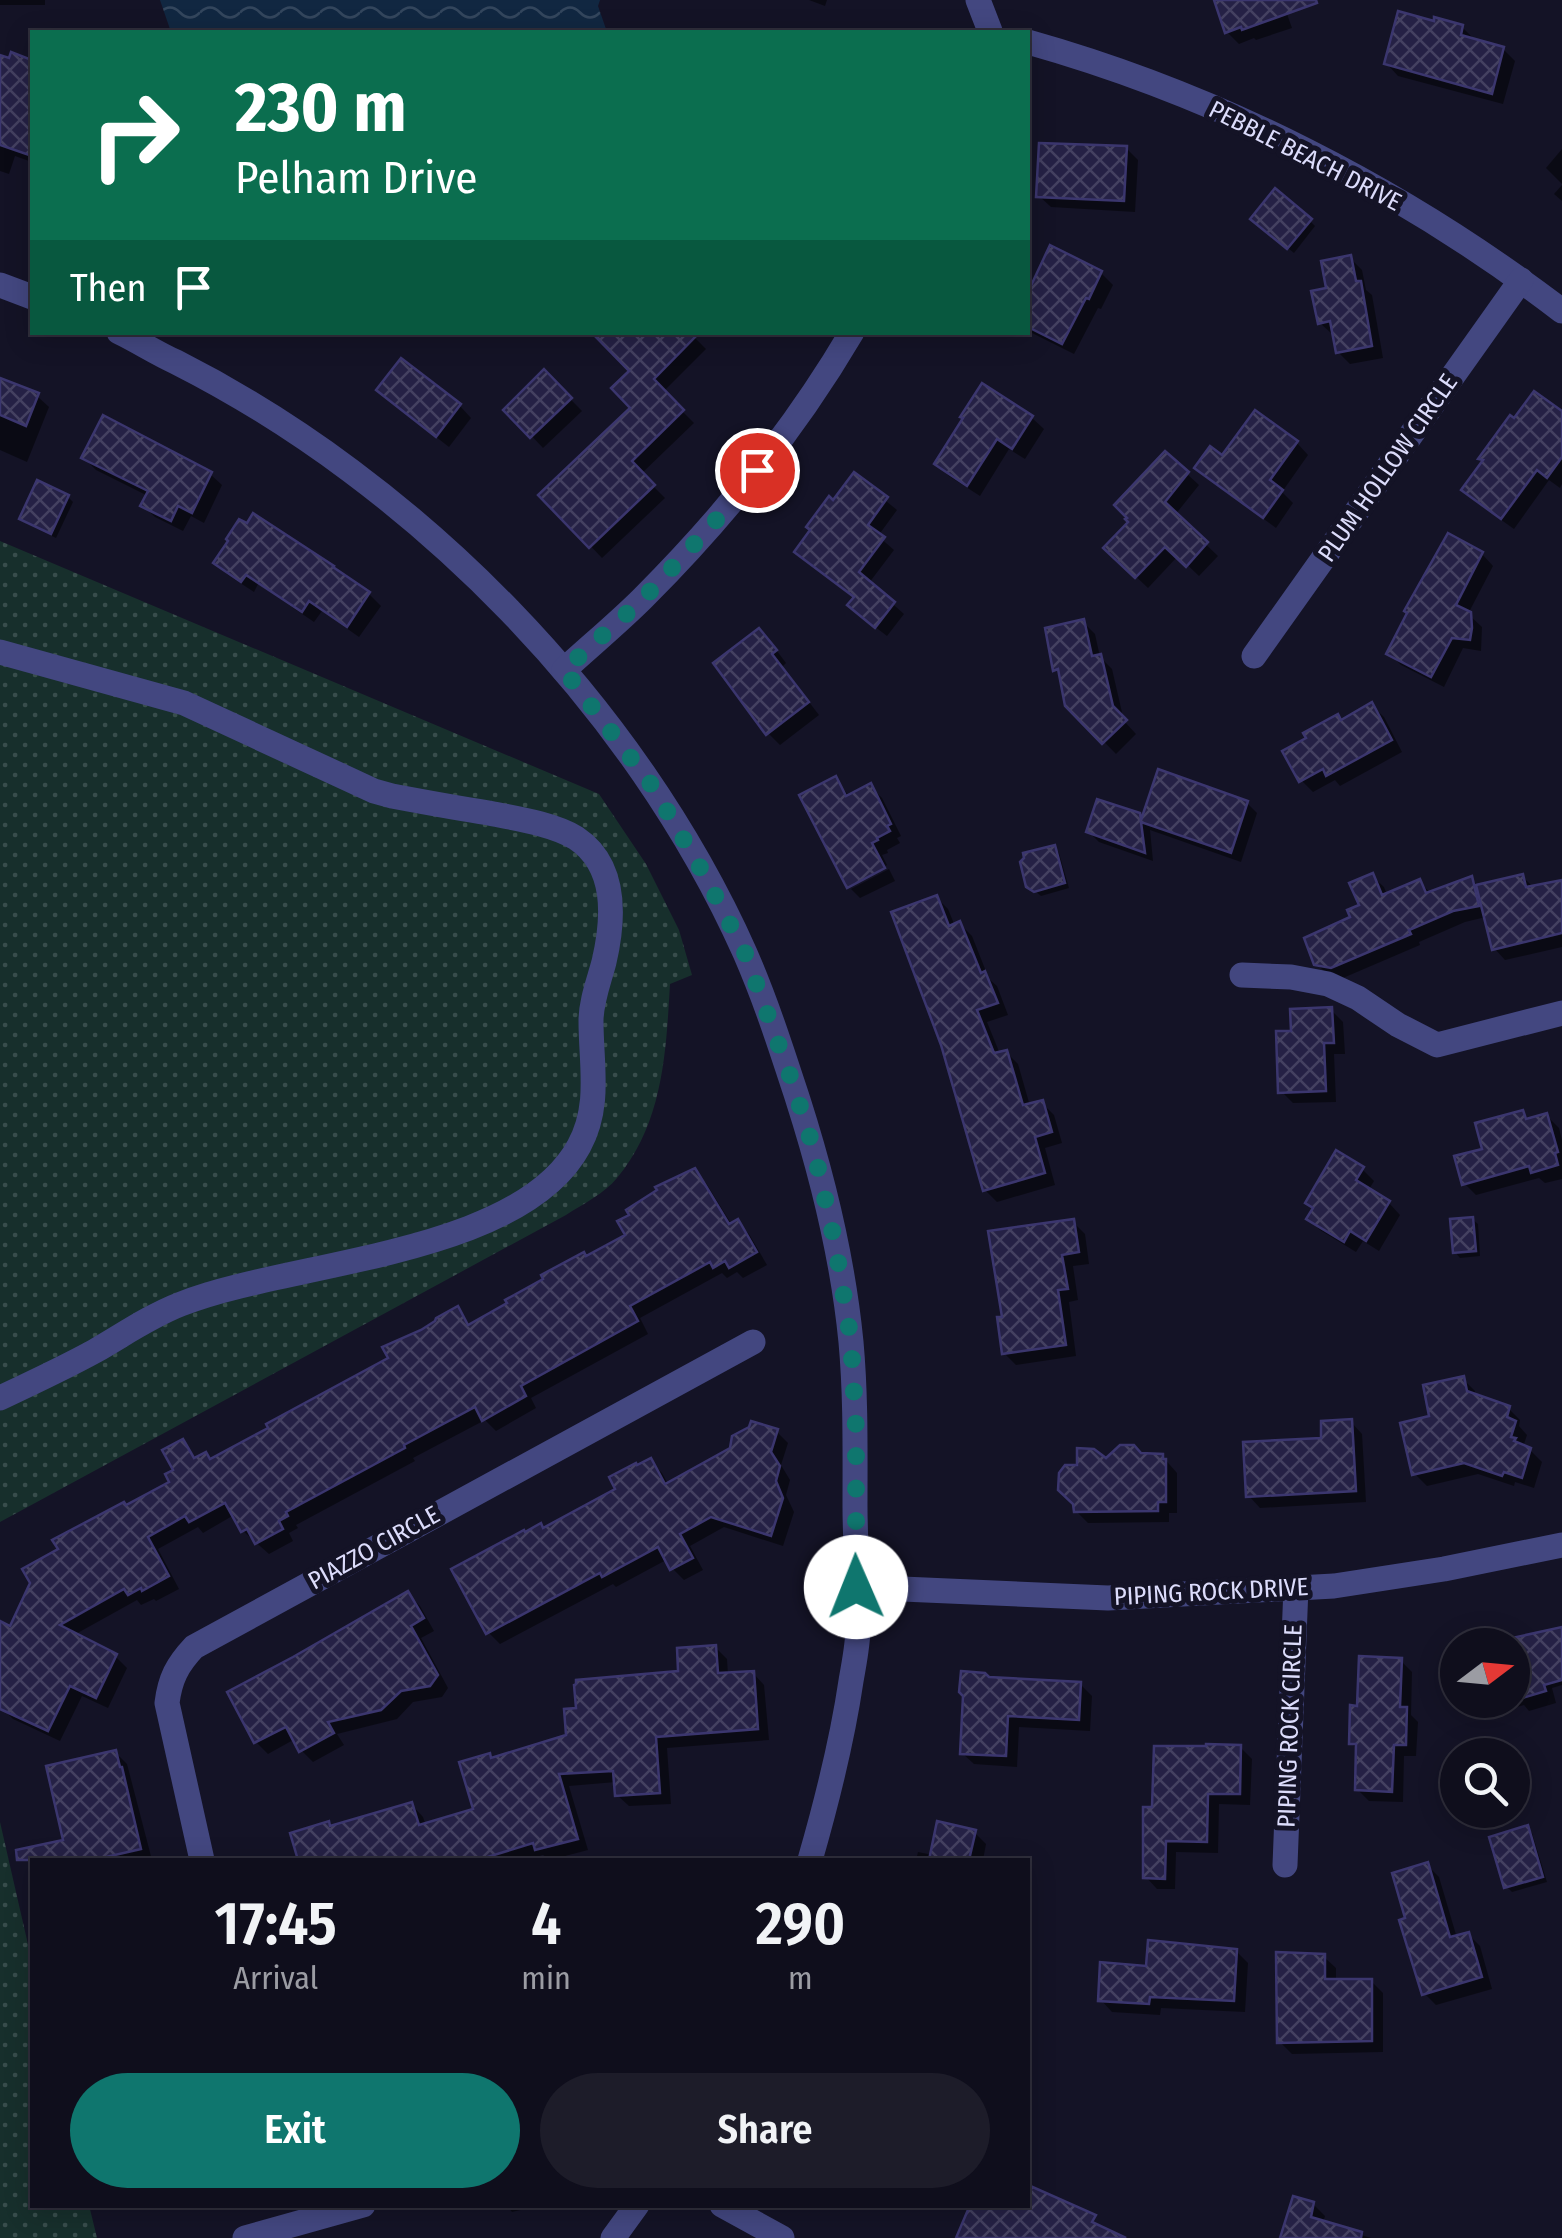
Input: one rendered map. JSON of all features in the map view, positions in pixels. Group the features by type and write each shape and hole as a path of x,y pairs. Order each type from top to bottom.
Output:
{"street":[{"path":"978,0 990,30"},
{"name":"PEBBLE BEACH DRIVE","path":"1030,43 1150,83 1230,115 1313,155 1428,219 1562,311"},
{"name":"PLUM HOLLOW CIRCLE","path":"1254,656 1521,280"},
{"path":"0,285 30,295"},
{"path":"124,335 208,377 290,427 373,487 499,600 564,670 653,787 745,953 814,1150 851,1340 858,1630 846,1717 811,1858"},
{"path":"564,670 642,600 712,525 779,442 850,335"},
{"path":"0,652 184,703 374,790 514,818 574,838 590,851 603,870 611,893 611,914 591,1018 595,1076 592,1113 580,1145 545,1188 519,1206 460,1232 218,1291 180,1305 0,1398"},
{"path":"1242,975 1291,976 1328,984 1437,1045 1562,1013"},
{"name":"PIAZZO CIRCLE","path":"202,1858 167,1703 174,1672 194,1647 753,1342"},
{"name":"PIPING ROCK DRIVE","path":"856,1587 1108,1598 1334,1586 1444,1570 1562,1544"},
{"name":"PIPING ROCK CIRCLE","path":"1285,1865 1296,1587"},
{"path":"245,2238 352,2208"},
{"path":"613,2238 634,2208"},
{"path":"727,2208 782,2238"}],"green space":[{"path":"0,541 599,794 646,864 679,930 692,975 670,984 664,1061 653,1111 632,1157 606,1189 566,1215 0,1522"},
{"path":"0,1822 30,1953 30,2208 90,2208 97,2238 0,2238"}],"water":[{"path":"160,0 600,0 598,6 606,30 170,30"}],"building":[{"path":"1214,0 1316,0 1317,3 1225,33"},
{"path":"1398,11 1463,25 1461,35 1504,47 1492,94 1384,64"},
{"path":"11,52 30,59 30,155 0,145 0,55 9,58"},
{"path":"1039,143 1127,146 1124,201 1036,197"},
{"path":"1275,188 1312,219 1287,249 1250,219"},
{"path":"1050,245 1102,271 1062,344 1030,328 1030,288"},
{"path":"1351,255 1356,281 1361,281 1372,346 1336,353 1330,321 1318,324 1311,291 1326,288 1321,261"},
{"path":"594,335 697,335 654,379 684,410 632,461 655,485 589,548 538,495 630,408 611,388 629,371"},
{"path":"401,358 461,404 436,437 376,390"},
{"path":"544,369 572,398 530,438 503,410"},
{"path":"0,378 39,393 26,426 0,415"},
{"path":"982,383 1033,416 1012,449 997,439 967,486 934,464"},
{"path":"1534,391 1562,411 1562,457 1547,478 1537,470 1501,519 1461,490 1510,415 1514,418"},
{"path":"1255,410 1298,441 1270,480 1283,490 1263,518 1194,468 1210,446 1222,455"},
{"path":"103,415 212,472 192,513 178,506 171,521 140,506 148,491 81,458"},
{"path":"1165,451 1189,472 1165,502 1208,542 1186,567 1165,547 1135,578 1103,548 1128,522 1114,505"},
{"path":"854,472 888,497 868,525 885,537 859,572 895,602 875,628 847,605 854,597 794,552 810,530 806,527 829,496 833,500"},
{"path":"37,480 69,495 51,534 19,519"},
{"path":"253,513 370,592 347,627 309,601 302,612 246,575 241,582 213,563 239,519 247,523"},
{"path":"1448,533 1483,552 1456,605 1471,612 1470,640 1452,638 1431,677 1386,654 1407,613 1404,611"},
{"path":"1084,619 1092,656 1101,654 1113,706 1127,720 1102,744 1065,706 1045,628"},
{"path":"759,628 777,650 772,654 809,702 766,735 713,663"},
{"path":"1372,702 1392,740 1326,776 1323,769 1299,782 1282,751 1306,738 1303,733 1338,714 1341,720"},
{"path":"1158,769 1248,801 1231,853 1141,822 1145,853 1086,832 1097,799 1140,813 1141,820"},
{"path":"836,776 846,796 871,783 891,824 887,826 890,831 872,843 885,868 847,888 799,795"},
{"path":"1055,845 1065,883 1034,892 1026,887 1020,862 1023,853"},
{"path":"1373,873 1382,895 1420,879 1426,893 1472,876 1479,906 1453,911 1409,930 1411,934 1331,968 1314,965 1304,938 1350,917 1347,910 1359,905 1349,883"},
{"path":"1523,874 1526,887 1562,880 1562,933 1492,950 1476,885"},
{"path":"937,895 949,926 960,921 998,1003 977,1010 994,1053 1007,1050 1023,1105 1043,1100 1052,1132 1035,1137 1045,1173 983,1191 941,1045 891,912"},
{"path":"1332,1007 1334,1043 1324,1043 1326,1091 1278,1093 1276,1031 1291,1031 1290,1009"},
{"path":"1523,1110 1526,1119 1547,1113 1558,1165 1531,1173 1529,1166 1462,1185 1454,1156 1482,1149 1475,1123"},
{"path":"1336,1150 1364,1167 1356,1180 1390,1201 1366,1241 1350,1231 1344,1242 1306,1219 1313,1208 1305,1203"},
{"path":"695,1168 729,1224 738,1219 757,1252 729,1268 725,1261 713,1268 710,1262 630,1306 638,1321 521,1386 526,1396 482,1421 475,1407 404,1445 405,1448 286,1512 288,1516 279,1521 283,1529 255,1544 247,1529 241,1532 225,1503 189,1522 185,1516 148,1537 169,1576 142,1591 141,1588 128,1595 124,1589 60,1625 117,1654 96,1698 70,1686 48,1731 0,1709 0,1621 10,1626 30,1583 22,1569 58,1549 52,1540 169,1482 165,1474 173,1470 162,1450 183,1439 194,1458 206,1452 210,1459 388,1358 382,1347 421,1330 458,1306 468,1325 543,1279 541,1275 625,1235 617,1221 629,1215 626,1210 657,1190 655,1187"},
{"path":"1473,1217 1476,1251 1453,1253 1450,1219"},
{"path":"1074,1219 1079,1252 1062,1255 1068,1289 1058,1290 1066,1345 1002,1354 997,1317 1002,1317 988,1231"},
{"path":"1464,1376 1467,1391 1510,1406 1507,1417 1516,1421 1511,1437 1531,1448 1522,1478 1504,1472 1502,1476 1464,1463 1412,1475 1400,1423 1429,1416 1423,1385"},
{"path":"1352,1419 1356,1491 1246,1497 1243,1442 1321,1438 1321,1421"},
{"path":"751,1421 778,1429 771,1452 780,1466 776,1481 783,1498 771,1536 711,1517 680,1534 693,1558 670,1570 658,1547 486,1634 451,1569 524,1530 541,1523 543,1528 615,1489 609,1477 636,1463 651,1458 665,1484 730,1448 732,1436 749,1427"},
{"path":"1120,1445 1134,1445 1141,1453 1163,1454 1166,1502 1158,1502 1158,1511 1074,1512 1073,1504 1058,1490 1059,1473 1065,1465 1077,1465 1077,1448 1094,1449 1106,1458"},
{"path":"408,1591 424,1618 411,1626 438,1675 430,1686 401,1691 381,1710 328,1722 334,1733 299,1752 286,1727 254,1743 227,1692"},
{"path":"1562,1627 1562,1680 1544,1685 1546,1691 1530,1696 1530,1634"},
{"path":"716,1645 718,1673 754,1671 758,1729 656,1737 660,1793 615,1796 613,1771 559,1774 578,1839 535,1850 533,1843 484,1858 297,1858 290,1833 329,1821 330,1826 412,1802 419,1825 473,1809 459,1762 490,1753 491,1758 566,1735 564,1709 576,1708 576,1680 678,1671 677,1648"},
{"path":"1359,1656 1402,1658 1400,1707 1407,1707 1406,1745 1394,1745 1392,1792 1355,1790 1356,1744 1349,1744 1350,1705 1357,1706"},
{"path":"961,1671 985,1673 989,1677 1081,1682 1079,1720 1008,1716 1006,1756 960,1754"},
{"path":"1241,1745 1240,1794 1208,1794 1207,1842 1166,1841 1165,1879 1143,1878 1143,1807 1152,1807 1154,1746"},
{"path":"116,1750 141,1849 102,1858 17,1860 16,1850 63,1840 46,1766"},
{"path":"937,1821 976,1830 969,1858 929,1858"},
{"path":"1529,1828 1543,1877 1504,1888 1489,1837"},
{"path":"1428,1862 1450,1937 1469,1932 1482,1977 1422,1995 1399,1920 1405,1918 1392,1873"},
{"path":"1148,1940 1237,1949 1234,2001 1150,1997 1149,2004 1098,2001 1100,1962 1146,1966"},
{"path":"1276,1952 1325,1954 1325,1979 1372,1979 1372,2041 1277,2043"},
{"path":"1030,2186 1096,2215 1092,2222 1126,2238 956,2238 969,2208 1030,2208"},
{"path":"1293,2196 1314,2202 1311,2217 1362,2232 1361,2238 1280,2238"}],"route":[{"path":"757,470 642,600 564,670 653,787 705,876 745,953 814,1150 851,1340 856,1429 856,1587"}]}
